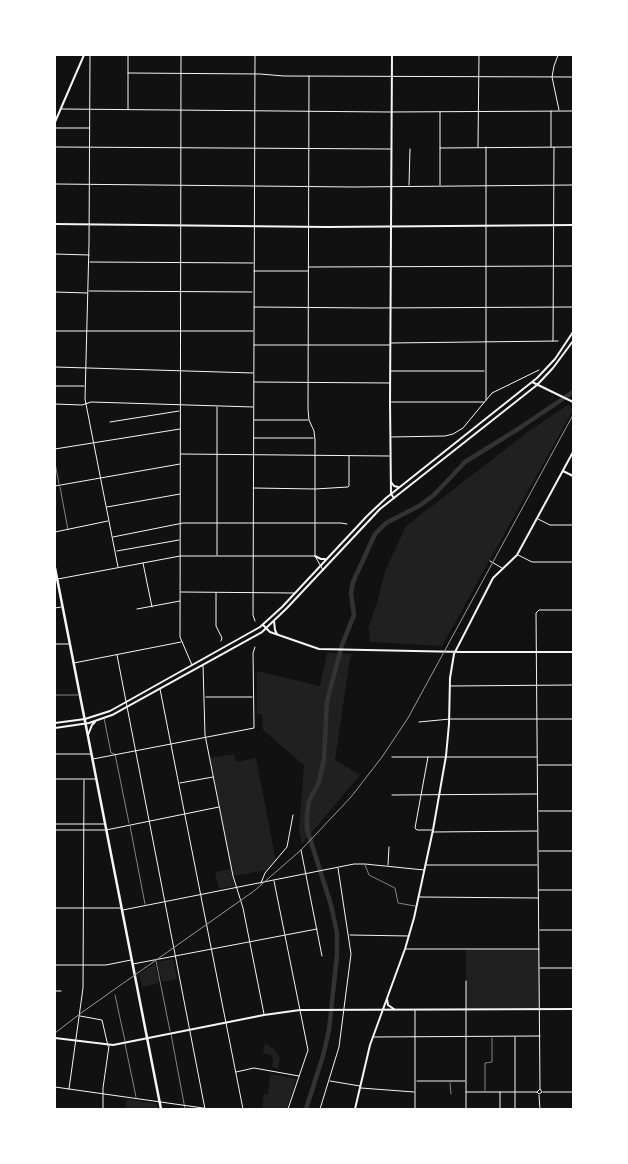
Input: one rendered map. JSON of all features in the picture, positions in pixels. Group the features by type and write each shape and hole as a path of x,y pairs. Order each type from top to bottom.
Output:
{"main road":[{"path":"55,569 161,1109"}],"street":[{"path":"55,122 84,55"},
{"path":"90,55 89,262 85,386 86,404 118,567"},
{"path":"128,55 128,110"},
{"path":"181,55 180,601 182,642 192,666"},
{"path":"255,55 253,406 253,615 255,621"},
{"path":"392,55 390,437 391,494 394,498"},
{"path":"478,55 478,148"},
{"path":"558,55 552,77 559,111"},
{"path":"128,73 392,77 573,77"},
{"path":"309,76 309,420 313,427 315,455 315,556 323,570"},
{"path":"60,109 181,111 573,111"},
{"path":"440,111 440,186"},
{"path":"551,111 554,185 553,341"},
{"path":"55,128 90,128"},
{"path":"55,147 391,149"},
{"path":"440,148 573,148"},
{"path":"486,148 486,400"},
{"path":"409,186 410,149"},
{"path":"55,184 254,186 573,185"},
{"path":"55,224 180,226 573,225"},
{"path":"55,254 89,255"},
{"path":"89,262 254,262"},
{"path":"308,267 573,266"},
{"path":"254,271 308,271"},
{"path":"55,292 254,292"},
{"path":"254,307 573,307"},
{"path":"55,331 254,330"},
{"path":"55,723 85,719 110,711 262,625 295,593 367,516 391,494 532,382 555,359 573,332"},
{"path":"254,345 558,341"},
{"path":"55,728 86,724 127,708 251,639 267,628 371,518 537,385 553,368 573,341"},
{"path":"55,367 254,373"},
{"path":"390,371 485,370"},
{"path":"390,437 445,436 453,434 463,428 484,402 502,388 539,370"},
{"path":"254,382 390,383"},
{"path":"532,382 572,401"},
{"path":"55,386 85,386"},
{"path":"55,404 86,404 91,402 253,406"},
{"path":"390,402 484,402"},
{"path":"217,406 217,556"},
{"path":"110,422 180,411"},
{"path":"253,420 309,420"},
{"path":"55,449 180,429"},
{"path":"254,438 314,438"},
{"path":"355,1109 373,1037 409,936 426,865 446,756 450,719 449,686 455,652 493,578 517,555 573,452"},
{"path":"180,454 391,456"},
{"path":"253,488 315,489 348,487 350,455"},
{"path":"55,486 180,464"},
{"path":"563,471 573,476"},
{"path":"391,482 394,486 400,486"},
{"path":"106,507 180,494"},
{"path":"537,519 549,525 573,525"},
{"path":"55,532 109,521"},
{"path":"112,537 180,524 347,524"},
{"path":"115,552 180,540"},
{"path":"517,555 532,562 573,562"},
{"path":"57,580 180,556 315,556 321,560 327,558"},
{"path":"490,561 502,568"},
{"path":"143,563 152,607"},
{"path":"180,592 295,593"},
{"path":"216,593 216,626 222,638 221,641"},
{"path":"137,610 180,601"},
{"path":"55,608 63,607"},
{"path":"542,1092 540,1089 539,1010 537,611 573,610"},
{"path":"274,622 274,630 277,634"},
{"path":"262,625 270,632 311,647 328,649 573,652"},
{"path":"74,663 182,642"},
{"path":"55,644 70,644"},
{"path":"92,759 254,728 255,647"},
{"path":"117,655 205,1109"},
{"path":"204,665 206,737 264,1015"},
{"path":"449,686 573,685"},
{"path":"160,689 243,1109"},
{"path":"205,697 254,697"},
{"path":"419,722 450,719 573,719"},
{"path":"88,738 92,725 96,721"},
{"path":"55,754 91,753"},
{"path":"428,756 420,794 415,828 417,830 538,831"},
{"path":"392,757 538,757"},
{"path":"538,765 573,765"},
{"path":"179,783 214,777"},
{"path":"55,779 84,780 96,778"},
{"path":"69,1089 83,988 84,780"},
{"path":"392,794 538,794"},
{"path":"55,830 106,830 220,807"},
{"path":"538,811 573,811"},
{"path":"261,883 265,872 287,847 293,815"},
{"path":"55,824 105,824"},
{"path":"388,866 389,847"},
{"path":"301,850 322,956"},
{"path":"538,851 573,851"},
{"path":"55,908 122,909 145,906 338,867 365,864 424,870"},
{"path":"426,865 538,865"},
{"path":"320,1109 339,1047 351,954 350,935 338,867"},
{"path":"274,881 308,1050 288,1109"},
{"path":"539,890 573,890"},
{"path":"418,897 539,898"},
{"path":"133,964 317,928"},
{"path":"539,930 573,930"},
{"path":"350,935 409,936"},
{"path":"405,949 539,949"},
{"path":"55,965 106,965 132,960"},
{"path":"539,968 573,968"},
{"path":"466,981 466,1109"},
{"path":"55,991 61,991"},
{"path":"387,996 388,1005 396,1010"},
{"path":"55,1038 108,1046 264,1015 300,1010 573,1009"},
{"path":"415,1010 415,1109"},
{"path":"80,1016 102,1020 108,1046 103,1109"},
{"path":"515,1036 515,1109"},
{"path":"373,1037 540,1036"},
{"path":"236,1072 254,1068 299,1076"},
{"path":"329,1081 360,1087 415,1092"},
{"path":"415,1082 466,1081"},
{"path":"55,1087 210,1109"},
{"path":"466,1092 537,1092 540,1089"},
{"path":"500,1092 500,1109"},
{"path":"537,1092 539,1094 540,1109"},
{"path":"539,1094 542,1092 573,1092"}],"lane":[{"path":"55,463 68,530"},
{"path":"55,695 80,695"},
{"path":"104,718 111,753 115,754 145,906"},
{"path":"365,864 366,871 369,874 393,886 398,902 417,906"},
{"path":"156,960 185,1109"},
{"path":"115,995 136,1098"},
{"path":"485,1092 485,1063 492,1062 492,1036"},
{"path":"450,1081 451,1094"}],"shaded area":[{"path":"569,404 573,410 442,646 370,642 369,626 385,571 406,526 529,431"},
{"path":"327,653 353,654 350,658 335,760 360,775 302,844 299,829 304,765 263,730 262,714 257,714 257,671 320,686"},
{"path":"234,754 236,762 256,758 276,861 268,870 233,876 210,758"},
{"path":"231,869 234,886 219,889 215,872"},
{"path":"466,949 539,949 539,1010 466,1009"},
{"path":"173,959 177,979 162,982 158,962"},
{"path":"155,964 159,983 142,987 139,974"},
{"path":"268,1044 270,1048 274,1047 280,1057 278,1069 272,1067 272,1056 263,1053 264,1046"},
{"path":"270,1074 296,1079 287,1109 262,1109 264,1094 268,1094"},
{"path":"127,1099 157,1104 158,1109 125,1109"}],"waterway":[{"path":"306,1109 323,1056 329,1030 337,955 337,933 331,905 307,829 307,815 309,801 319,782 324,759 327,701 342,645 354,615 351,593 353,582 375,534 386,523 419,506 434,495 465,462 573,392"}],"railway":[{"path":"55,1033 254,891 301,850 351,797 382,757 408,718 573,415"}]}
